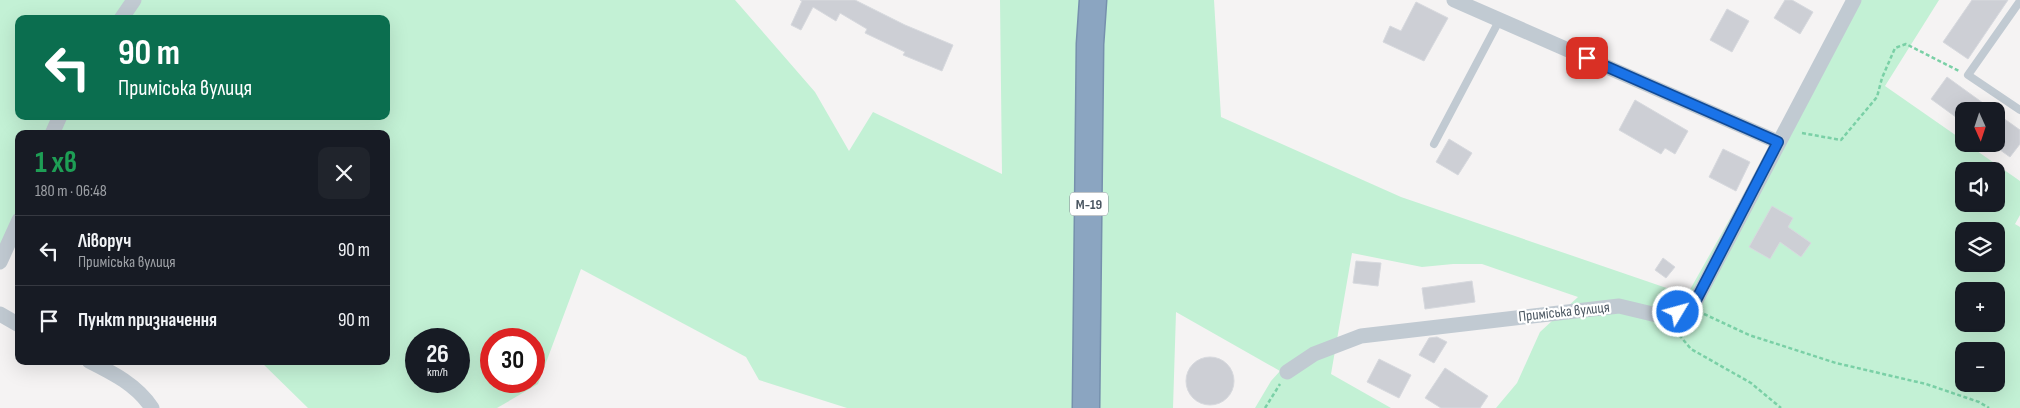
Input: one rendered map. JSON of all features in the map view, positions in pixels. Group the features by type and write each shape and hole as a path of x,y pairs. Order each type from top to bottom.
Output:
{"highway":[{"name":"М-19","path":"1086,408 1090,44 1094,0"}],"street":[{"path":"124,15 134,0"},
{"path":"1454,0 1782,136"},
{"path":"1665,317 1692,308 1854,0"},
{"path":"0,262 15,231"},
{"name":"Приміська вулиця","path":"1287,372 1314,354 1361,336 1619,306 1665,317"},
{"path":"0,314 15,323"},
{"path":"97,365 118,376 137,390 152,408"}],"lane":[{"path":"2020,1 1968,75 2020,110"},
{"path":"1434,144 1500,19"}],"path":[{"path":"1782,136 1841,140 1877,97 1882,78 1895,48 1906,44 1968,75"},
{"path":"1692,308 1749,335 1836,363 1926,384 1979,402 1989,408"},
{"path":"1665,317 1691,349 1751,383 1781,408"},
{"path":"1265,408 1287,372"}],"green space":[{"path":"0,0 735,0 815,92 849,151 873,112 1002,174 1000,0 1214,0 1221,117 1401,197 1687,295 1853,0 1939,0 1885,86 1955,135 1955,152 1978,152 1993,162 1955,162 1955,212 2005,212 2005,171 2020,181 2020,215 2015,224 2020,227 2020,408 1496,408 1517,383 1540,332 1578,297 1482,264 1422,267 1352,253 1331,374 1391,408 1255,408 1271,381 1280,371 1176,312 1173,408 847,408 759,380 746,357 581,269 545,365 545,328 480,328 480,393 523,393 497,408 308,408 264,365 390,365 390,130 15,130 15,244 0,266"}],"building":[{"path":"800,0 855,0 905,25 953,45 942,71 903,55 905,52 865,33 867,29 840,13 836,21 813,7 801,30 791,25 802,1"},
{"path":"1785,0 1792,0 1813,12 1800,34 1774,18"},
{"path":"1972,0 2008,0 1968,59 1943,42"},
{"path":"1416,2 1448,18 1424,61 1383,42 1390,26 1401,31"},
{"path":"1727,9 1749,21 1732,52 1710,40"},
{"path":"1947,77 1982,102 1955,102 1955,116 1931,99"},
{"path":"1635,100 1688,131 1675,154 1665,148 1661,154 1619,130"},
{"path":"2005,119 2020,130 2020,144 2010,157 2003,152 2005,152"},
{"path":"1449,139 1472,153 1458,175 1436,162"},
{"path":"1723,149 1750,162 1736,191 1709,177"},
{"path":"1772,206 1793,218 1788,227 1811,243 1801,257 1780,242 1770,259 1749,247"},
{"path":"1663,258 1675,267 1666,278 1655,270"},
{"path":"1356,261 1381,263 1378,286 1353,283"},
{"path":"1472,281 1475,302 1425,309 1422,288"},
{"path":"1437,337 1447,342 1434,363 1419,355 1429,338"},
{"path":"1205,357 1215,357 1224,361 1230,367 1233,372 1233,390 1224,401 1215,405 1205,405 1196,401 1190,395 1186,386 1186,376 1190,367 1196,361"},
{"path":"1379,359 1411,375 1399,398 1367,382"},
{"path":"1445,368 1488,396 1480,408 1441,408 1425,398"}],"route":[{"path":"1587,58 1778,142 1692,308 1678,312"}]}
